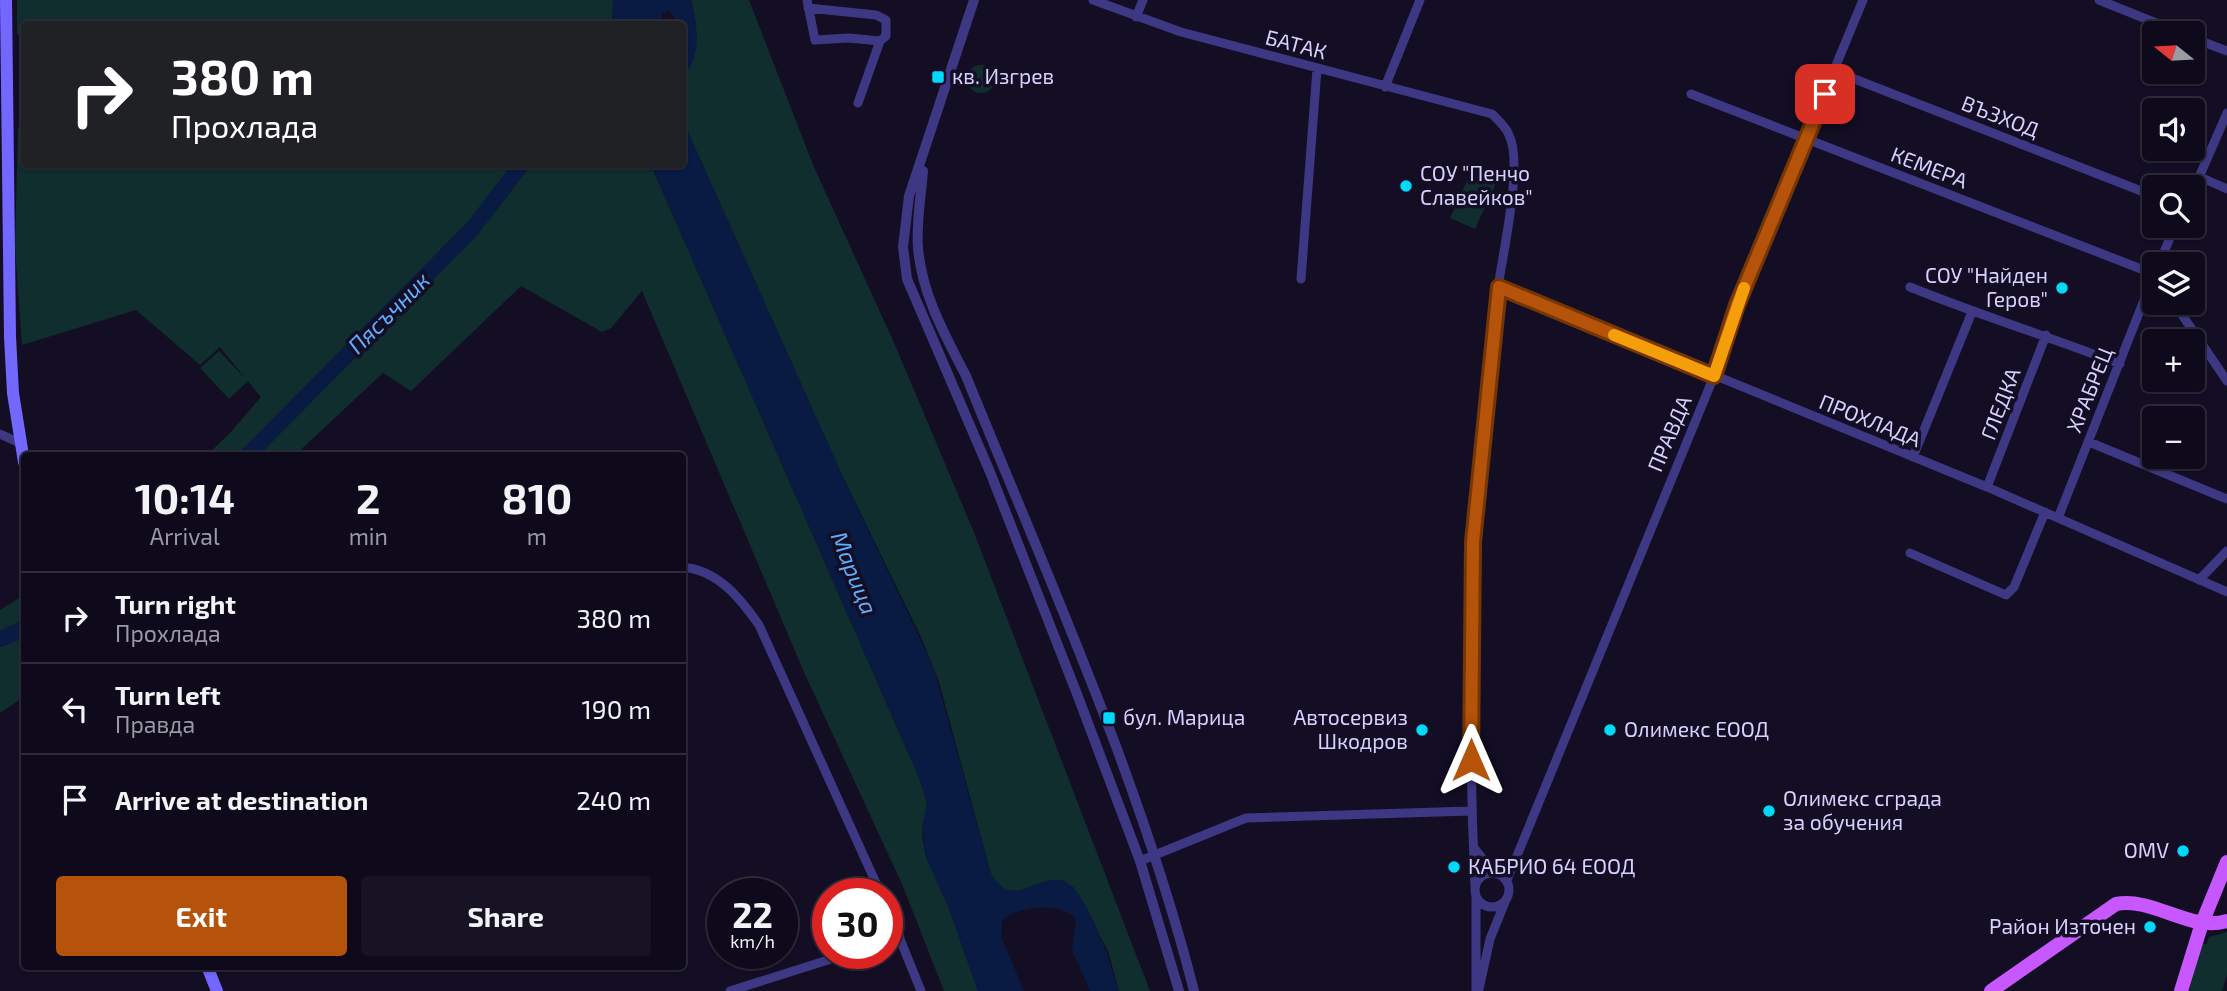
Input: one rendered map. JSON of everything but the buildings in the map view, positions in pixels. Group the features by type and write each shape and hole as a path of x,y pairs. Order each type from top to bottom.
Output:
{"main road":[{"path":"6,0 10,337 14,405 23,452"},
{"path":"22,444 29,452"},
{"path":"2180,991 2202,923 2227,862"},
{"path":"1991,991 2116,904 2138,903 2202,923 2227,921"},
{"path":"209,970 217,991"}],"street":[{"path":"974,0 923,161 909,196 904,247 907,279 990,472 1140,861 1179,991"},
{"name":"БАТАК","path":"1093,0 1136,18 1317,69 1492,114 1509,135 1515,162 1499,287"},
{"path":"1136,18 1143,0"},
{"path":"1385,87 1420,0"},
{"name":"ПРАВДА","path":"1507,880 1714,376 1737,305 1863,0"},
{"path":"2099,0 2151,21"},
{"path":"858,103 880,41 886,36 886,20 877,15 807,4 816,40 849,38 880,41"},
{"path":"2205,43 2227,51"},
{"path":"1300,279 1317,69"},
{"name":"ВЪЗХОД","path":"1834,71 2142,191"},
{"name":"КЕМЕРА","path":"1691,94 2142,270"},
{"path":"2201,175 2227,113"},
{"path":"923,161 918,246 924,285 936,317 966,376 1107,724 1154,856 1194,991"},
{"path":"2205,179 2227,189"},
{"path":"1477,991 1476,897 1471,811 1473,542 1499,287"},
{"name":"ПРОХЛАДА","path":"1499,287 1987,487 2227,592"},
{"path":"1910,288 1972,312 2046,335 2120,365"},
{"name":"ХРАБРЕЦ","path":"2059,518 2142,307"},
{"path":"1913,457 1972,312"},
{"path":"2182,315 2227,382"},
{"name":"ГЛЕДКА","path":"1987,487 2046,335"},
{"path":"0,434 22,444"},
{"path":"2089,442 2227,499"},
{"path":"1910,554 2006,595 2014,587 2045,512"},
{"path":"2199,580 2227,551"},
{"path":"686,568 704,573 739,597 759,625 874,878"},
{"path":"1140,861 1246,818 1471,811"},
{"path":"1474,848 1493,872 1507,880 1510,891 1490,939 1477,991"},
{"path":"1475,885 1482,876 1493,872"},
{"path":"1476,897 1489,907 1505,902"},
{"path":"903,945 921,991"},
{"path":"730,991 812,965"}],"green space":[{"path":"17,0 613,0 612,21 21,21 21,35 17,34"},
{"path":"691,0 749,0 813,165 895,345 973,530 1150,991 1119,991 1108,951 1073,887 1059,882 1047,882 1014,891 999,884 991,874 939,682 921,637 842,475 686,128 686,70 695,50 695,19"},
{"path":"981,65 991,69 995,79 991,89 981,93 971,89 967,79 971,69"},
{"path":"18,127 21,128 21,168 652,168 920,780 927,803 922,836 926,857 949,908 978,991 944,991 903,887 903,878 899,878 804,672 642,291 611,328 602,332 521,286 411,391 383,373 298,452 210,452 261,397 248,381 229,399 200,368 219,351 245,378 220,347 200,365 136,310 22,345 15,248"},
{"path":"1472,170 1497,181 1475,229 1450,218"},
{"path":"21,597 21,699 0,713 0,610"},
{"path":"2227,932 2227,975 2222,991 2189,991 2202,944 2207,944 2209,937"}],"water":[{"path":"613,0 691,0 697,40 694,59 686,72 686,21 675,21 669,10 663,13 662,21 612,21"},
{"name":"Марица","path":"686,128 842,475 933,666 991,874 1000,885 1009,890 1018,891 1054,879 1073,887 1098,931 1119,991 1090,991 1072,950 1076,919 1060,910 1039,908 1018,912 1002,921 1001,936 1024,991 978,991 949,909 926,857 922,827 927,803 920,780 652,168 686,168"}],"waterway":[{"name":"Пясъчник","path":"251,452 473,228 519,168"},
{"name":"Пясъчник","path":"0,639 21,630"}],"slow traffic":[{"path":"1614,335 1714,376 1744,288"}],"place":[{"name":"кв. Изгрев","path":"938,77"},
{"name":"СОУ \"Пенчо Славейков\"","path":"1406,186"},
{"name":"СОУ \"Найден Геров\"","path":"2062,288"},
{"name":"бул. Марица","path":"1109,718"},
{"name":"Автосервиз Шкодров","path":"1422,730"},
{"name":"Олимекс ЕООД","path":"1610,730"},
{"name":"Олимекс сграда за обучения","path":"1769,811"},
{"name":"OMV","path":"2183,851"},
{"name":"КАБРИО 64 ЕООД","path":"1454,867"},
{"name":"Район Източен","path":"2150,927"}],"route":[{"path":"1471,760 1473,542 1499,287 1714,376 1737,305 1825,94"}]}
